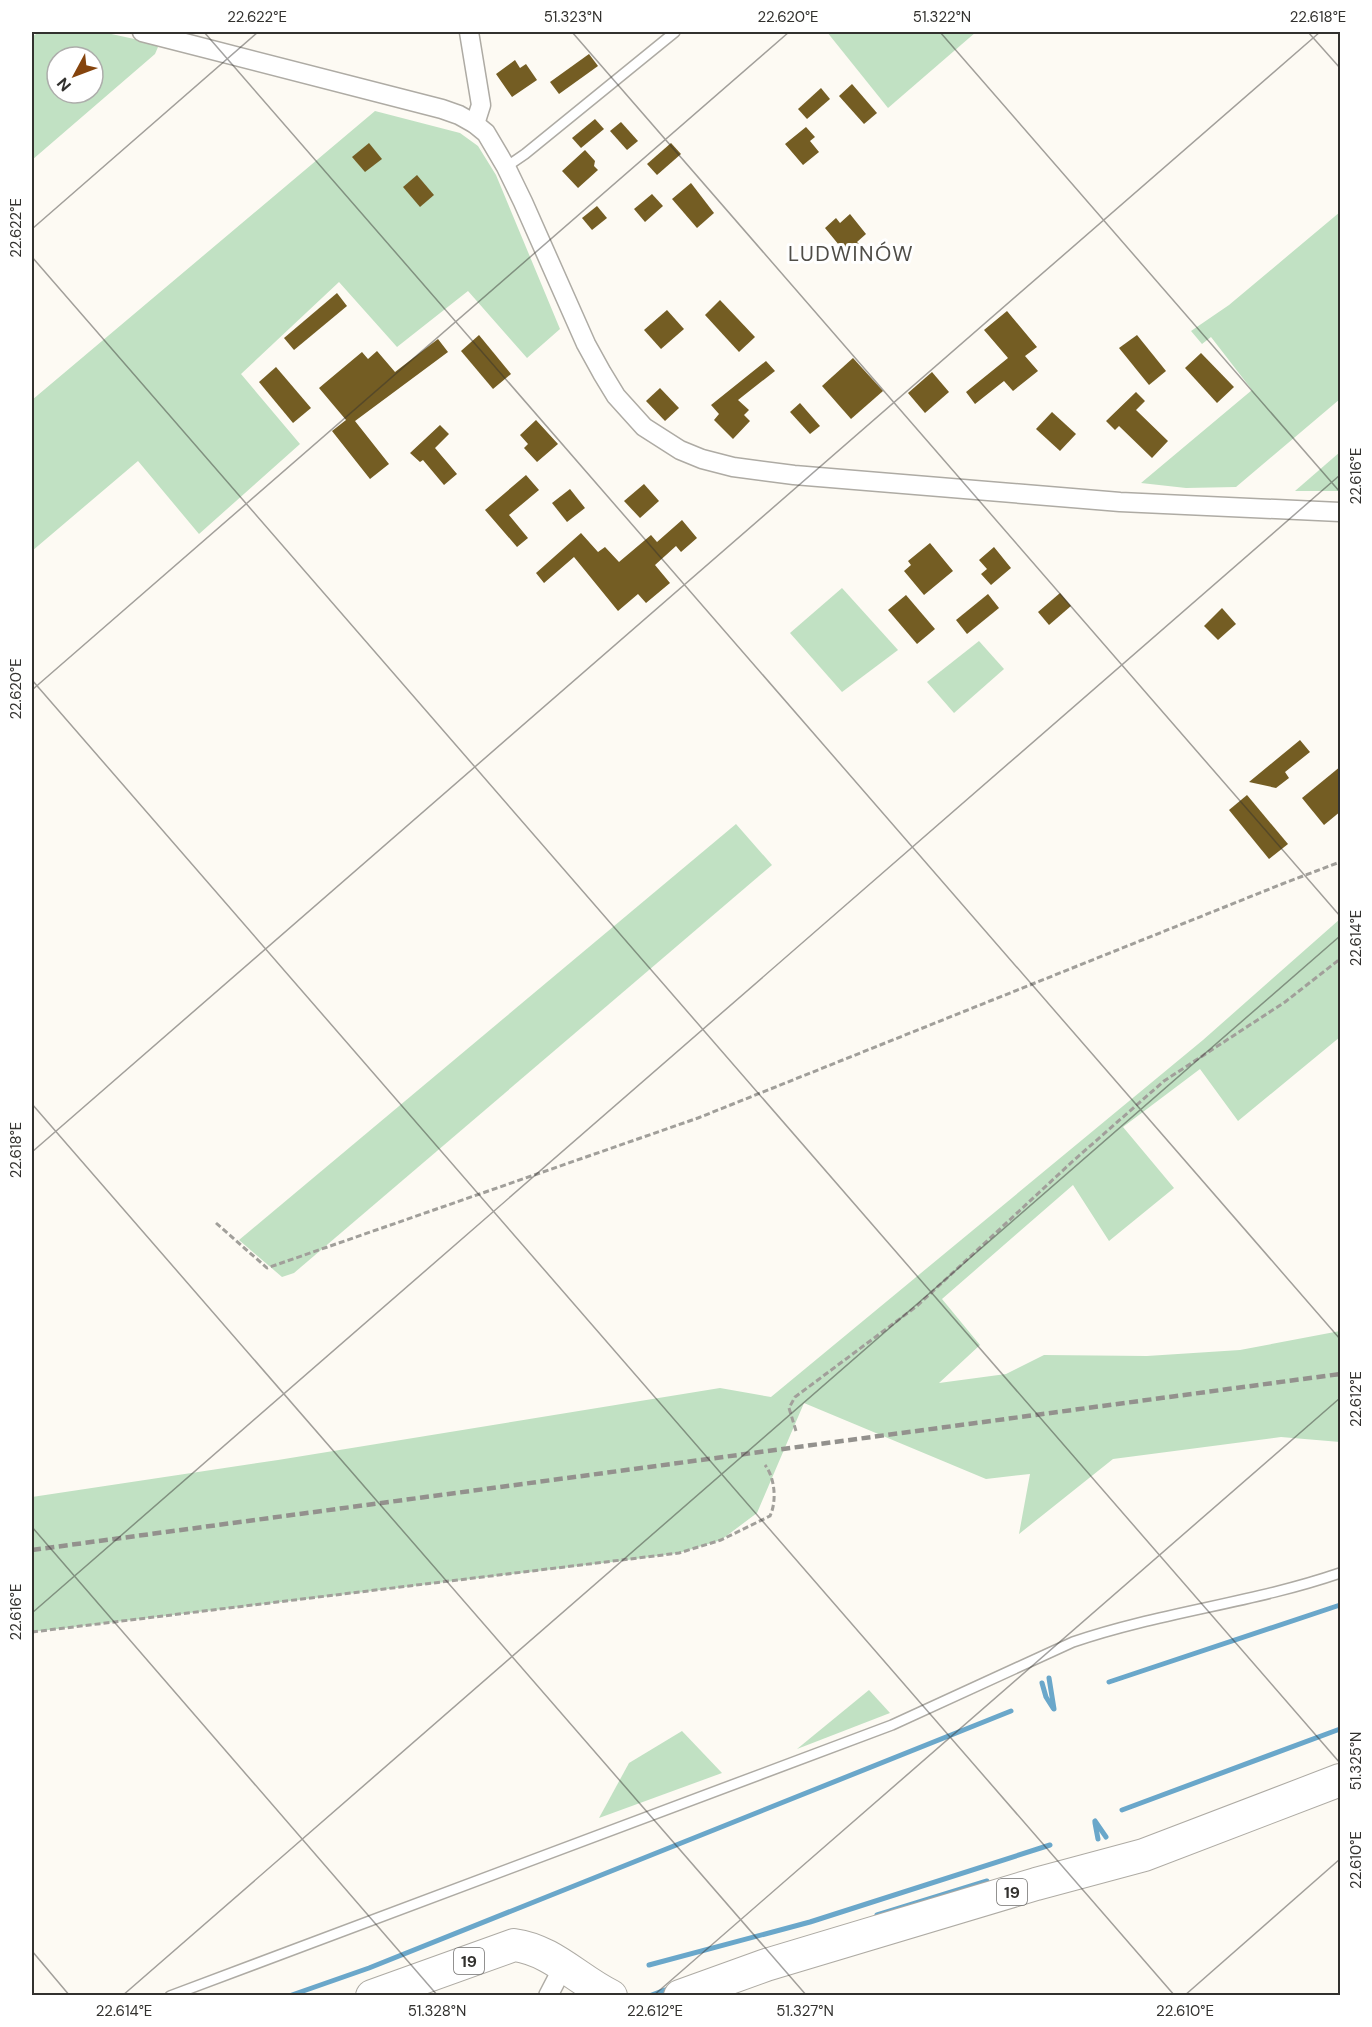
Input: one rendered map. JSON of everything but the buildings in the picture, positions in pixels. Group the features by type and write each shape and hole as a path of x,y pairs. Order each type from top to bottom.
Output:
{"highway":[{"name":"19","path":"680,1995 766,1965 1036,1884 1144,1855 1341,1780"},
{"name":"19","path":"372,1995 514,1945 538,1950 564,1965 594,1988 611,1995"}],"street":[{"path":"142,32 442,109 475,124 486,133 506,167 586,344 611,389 644,427 680,450 702,459 733,467 794,476 1120,502 1341,512"},
{"path":"469,32 481,105 475,124"},
{"path":"548,1995 564,1965"}],"lane":[{"path":"506,167 675,32"},
{"path":"170,1995 892,1725 1073,1642 1169,1614 1275,1593 1341,1573"}],"path":[{"path":"216,1223 267,1268 698,1118 1341,862"},
{"path":"796,1431 789,1408 795,1396 917,1306 1073,1161 1164,1081 1285,1002 1341,959"},
{"path":"32,1632 679,1553 721,1540 770,1516 774,1485 765,1465"}],"green space":[{"path":"39,32 102,32 153,43 158,47 155,54 105,97 105,45 45,45 45,105 96,105 32,160 32,37"},
{"path":"827,32 976,32 888,108"},
{"path":"375,111 460,133 478,146 496,175 560,329 527,358 468,291 397,347 339,282 241,374 300,444 199,534 138,461 32,551 32,400"},
{"path":"1340,212 1340,399 1236,487 1186,488 1141,483 1252,390 1211,337 1202,344 1191,331 1229,305"},
{"path":"1340,452 1340,491 1295,491"},
{"path":"842,588 898,650 842,692 790,633"},
{"path":"979,641 1004,669 954,713 927,682"},
{"path":"736,824 772,865 294,1273 282,1277 239,1240"},
{"path":"1340,919 1340,1037 1238,1121 1200,1069 1123,1127 1174,1188 1109,1241 1073,1185 942,1299 980,1345 939,1383 1006,1374 1044,1355 1147,1356 1240,1350 1340,1331 1340,1442 1281,1437 1113,1459 1019,1534 1030,1474 986,1479 804,1403 757,1513 721,1540 679,1553 32,1632 32,1497 278,1460 720,1388 771,1397 1203,1040"},
{"path":"869,1690 890,1713 797,1749"},
{"path":"682,1731 722,1773 599,1818 629,1763"}],"waterway":[{"path":"1109,1682 1340,1605"},
{"path":"1049,1678 1054,1709"},
{"path":"1042,1683 1046,1697 1053,1708"},
{"path":"289,1996 369,1968 1011,1711"},
{"path":"1122,1810 1340,1729"},
{"path":"1095,1821 1106,1837"},
{"path":"1095,1823 1098,1839"},
{"path":"649,1965 810,1922 1050,1845"},
{"path":"877,1915 987,1881"},
{"path":"649,1996 673,1987"}],"railway":[{"path":"32,1550 1340,1374"}],"district":[{"name":"LUDWINÓW","path":"851,254"}]}
